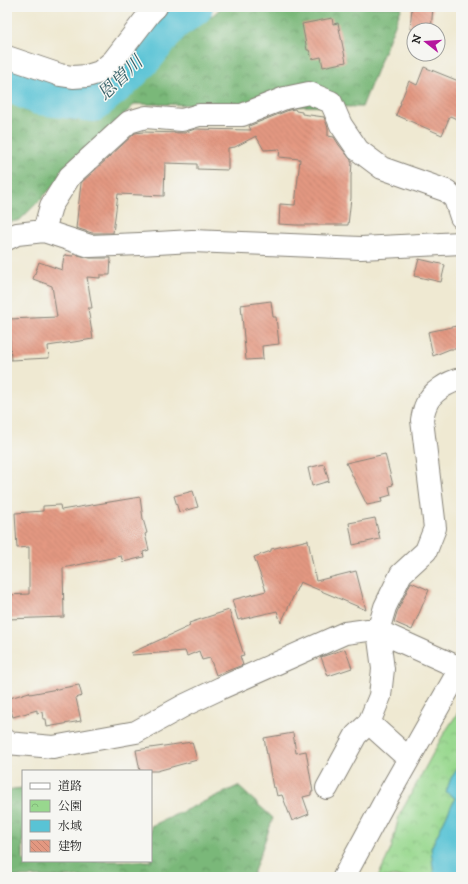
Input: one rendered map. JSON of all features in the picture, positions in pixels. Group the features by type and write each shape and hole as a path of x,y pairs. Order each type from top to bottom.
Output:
{"street":[{"path":"7,57 60,75 73,77 87,76 100,72 113,61 156,7"},
{"path":"44,231 51,206 70,176 129,122 146,117 182,120 199,115 242,115 285,98 309,93 331,102 341,125 358,150 382,168 447,191 455,199 461,217"},
{"path":"7,239 17,234 44,231 90,246 192,241 361,248 461,243"},
{"path":"327,788 356,735 369,723 380,696 383,669 378,631 385,607 401,574 426,551 435,528 422,420 426,404 436,391 453,381 461,379"},
{"path":"7,741 7,743 53,747 136,732 185,705 345,633 368,630 378,631 461,667 344,877"},
{"path":"369,723 409,759"}],"green space":[{"path":"222,7 402,7 362,107 135,104 20,220 7,223 7,98 72,120"},
{"path":"461,708 461,877 378,877 391,849 399,816 443,735"},
{"path":"238,786 273,818 252,877 7,877 7,793 13,789 22,788 22,862 152,862 152,826"}],"water":[{"path":"461,764 461,869 456,877 434,877 431,848 455,798 446,792 451,778"}],"building":[{"path":"412,7 433,7 432,22 411,22"},
{"path":"332,18 333,24 338,23 346,62 323,67 321,57 312,59 309,50 307,50 302,24"},
{"path":"424,67 461,82 461,121 450,116 442,135 396,115 409,81 417,85"},
{"path":"295,109 296,111 302,112 302,114 324,117 328,128 328,136 334,137 352,162 351,198 348,225 279,224 280,204 295,205 300,159 279,157 280,149 264,150 256,136 235,147 228,148 228,170 197,169 197,164 165,163 164,196 118,194 113,233 92,233 76,228 81,183 135,133 186,133 195,129 251,130 249,126"},
{"path":"74,254 90,258 111,258 110,275 100,275 100,278 87,277 92,308 88,308 93,339 48,346 49,358 11,360 9,319 57,317 52,286 33,279 39,262 62,270 64,255 73,256"},
{"path":"419,259 445,265 441,282 414,276"},
{"path":"271,301 273,317 276,317 279,344 262,346 263,359 246,360 241,305"},
{"path":"461,325 461,349 450,349 433,356 428,332"},
{"path":"385,454 393,485 389,486 391,495 381,498 382,502 367,505 346,463"},
{"path":"324,464 329,481 312,486 308,468"},
{"path":"193,491 198,507 179,512 174,496"},
{"path":"140,497 143,519 147,533 145,534 149,550 143,552 144,557 123,562 121,556 63,568 64,617 7,619 7,595 29,594 29,547 17,548 15,513 43,511 43,506 60,505 61,510"},
{"path":"375,518 380,539 353,545 349,523"},
{"path":"308,540 316,581 356,571 366,610 300,582 281,623 277,611 238,620 232,600 266,591 254,557 271,551 271,549"},
{"path":"411,582 429,590 412,630 394,622"},
{"path":"229,610 244,655 240,656 243,665 216,675 210,658 202,660 199,651 187,656 185,651 132,655 131,653 190,626 189,623"},
{"path":"345,649 352,668 328,676 321,657"},
{"path":"79,685 82,696 76,698 81,721 47,727 46,719 43,719 42,712 37,713 37,710 13,717 7,699 29,692 30,694"},
{"path":"293,733 296,753 306,751 313,792 311,792 311,795 303,797 309,814 292,821 282,795 277,796 275,787 273,788 264,738"},
{"path":"192,742 197,760 157,771 140,770 136,750"}],"waterway":[{"name":"恩曽川","path":"7,82 38,96 93,103 125,77 146,55 172,22 194,7"}]}
